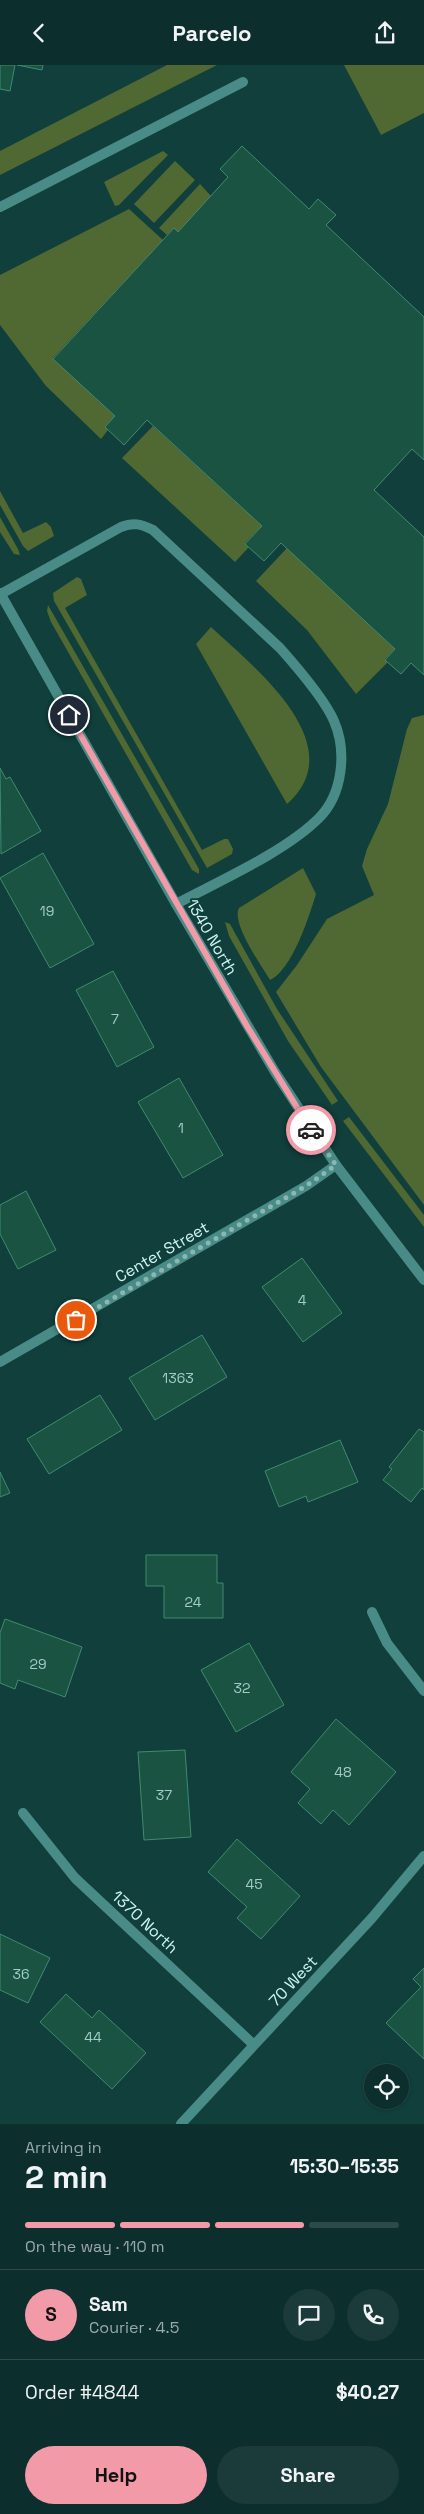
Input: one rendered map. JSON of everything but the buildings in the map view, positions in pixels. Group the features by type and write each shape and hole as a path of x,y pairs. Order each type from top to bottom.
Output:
{"street":[{"path":"0,207 243,82"},
{"path":"0,593 121,527 131,523 140,523 153,530 280,648 299,669 334,720 342,746 340,774 333,797 321,817 302,833 256,861 176,904"},
{"name":"1340 North","path":"0,593 251,1033 313,1133 424,1280"},
{"name":"Center Street","path":"0,1362 306,1186 336,1165"},
{"path":"372,1613 387,1643 424,1691"},
{"name":"1370 North","path":"23,1813 76,1878 254,2045"},
{"name":"70 West","path":"181,2124 372,1918 424,1856"}],"green space":[{"path":"167,65 217,65 0,175 0,151"},
{"path":"344,65 424,65 424,113 381,135"},
{"path":"163,151 168,155 119,205 115,206 104,182"},
{"path":"175,161 195,180 154,223 134,204"},
{"path":"200,184 211,196 178,232 174,228 167,235 159,228"},
{"path":"129,209 163,240 53,358 115,416 105,427 108,430 101,439 46,386 0,325 0,275"},
{"path":"153,426 262,526 245,543 249,547 235,562 122,458"},
{"path":"0,491 23,533 46,522 51,527 54,536 28,551 23,546 0,505"},
{"path":"0,517 20,555 14,554 0,532"},
{"path":"287,548 395,649 385,659 388,662 356,694 307,630 256,581"},
{"path":"77,577 81,579 87,595 65,608 202,850 224,839 228,839 233,849 232,854 207,868 54,601 53,593"},
{"path":"48,605 199,869 199,874 192,870 51,622 47,611"},
{"path":"211,627 271,685 290,708 303,732 309,757 305,781 287,804 196,644"},
{"path":"424,715 424,1205 321,1067 276,992 297,965 327,919 374,895 362,866 367,849 388,804 407,729 412,718"},
{"path":"303,868 316,894 299,942 285,966 270,980 243,933 239,923 239,908"},
{"path":"225,922 230,924 277,1009 338,1101 332,1105 288,1041 229,936"},
{"path":"349,1117 424,1215 424,1227 343,1121"}],"way so far":[{"path":"76,1320 306,1186 336,1165 311,1130"}],"route":[{"path":"69,715 247,1026 311,1130"}]}
